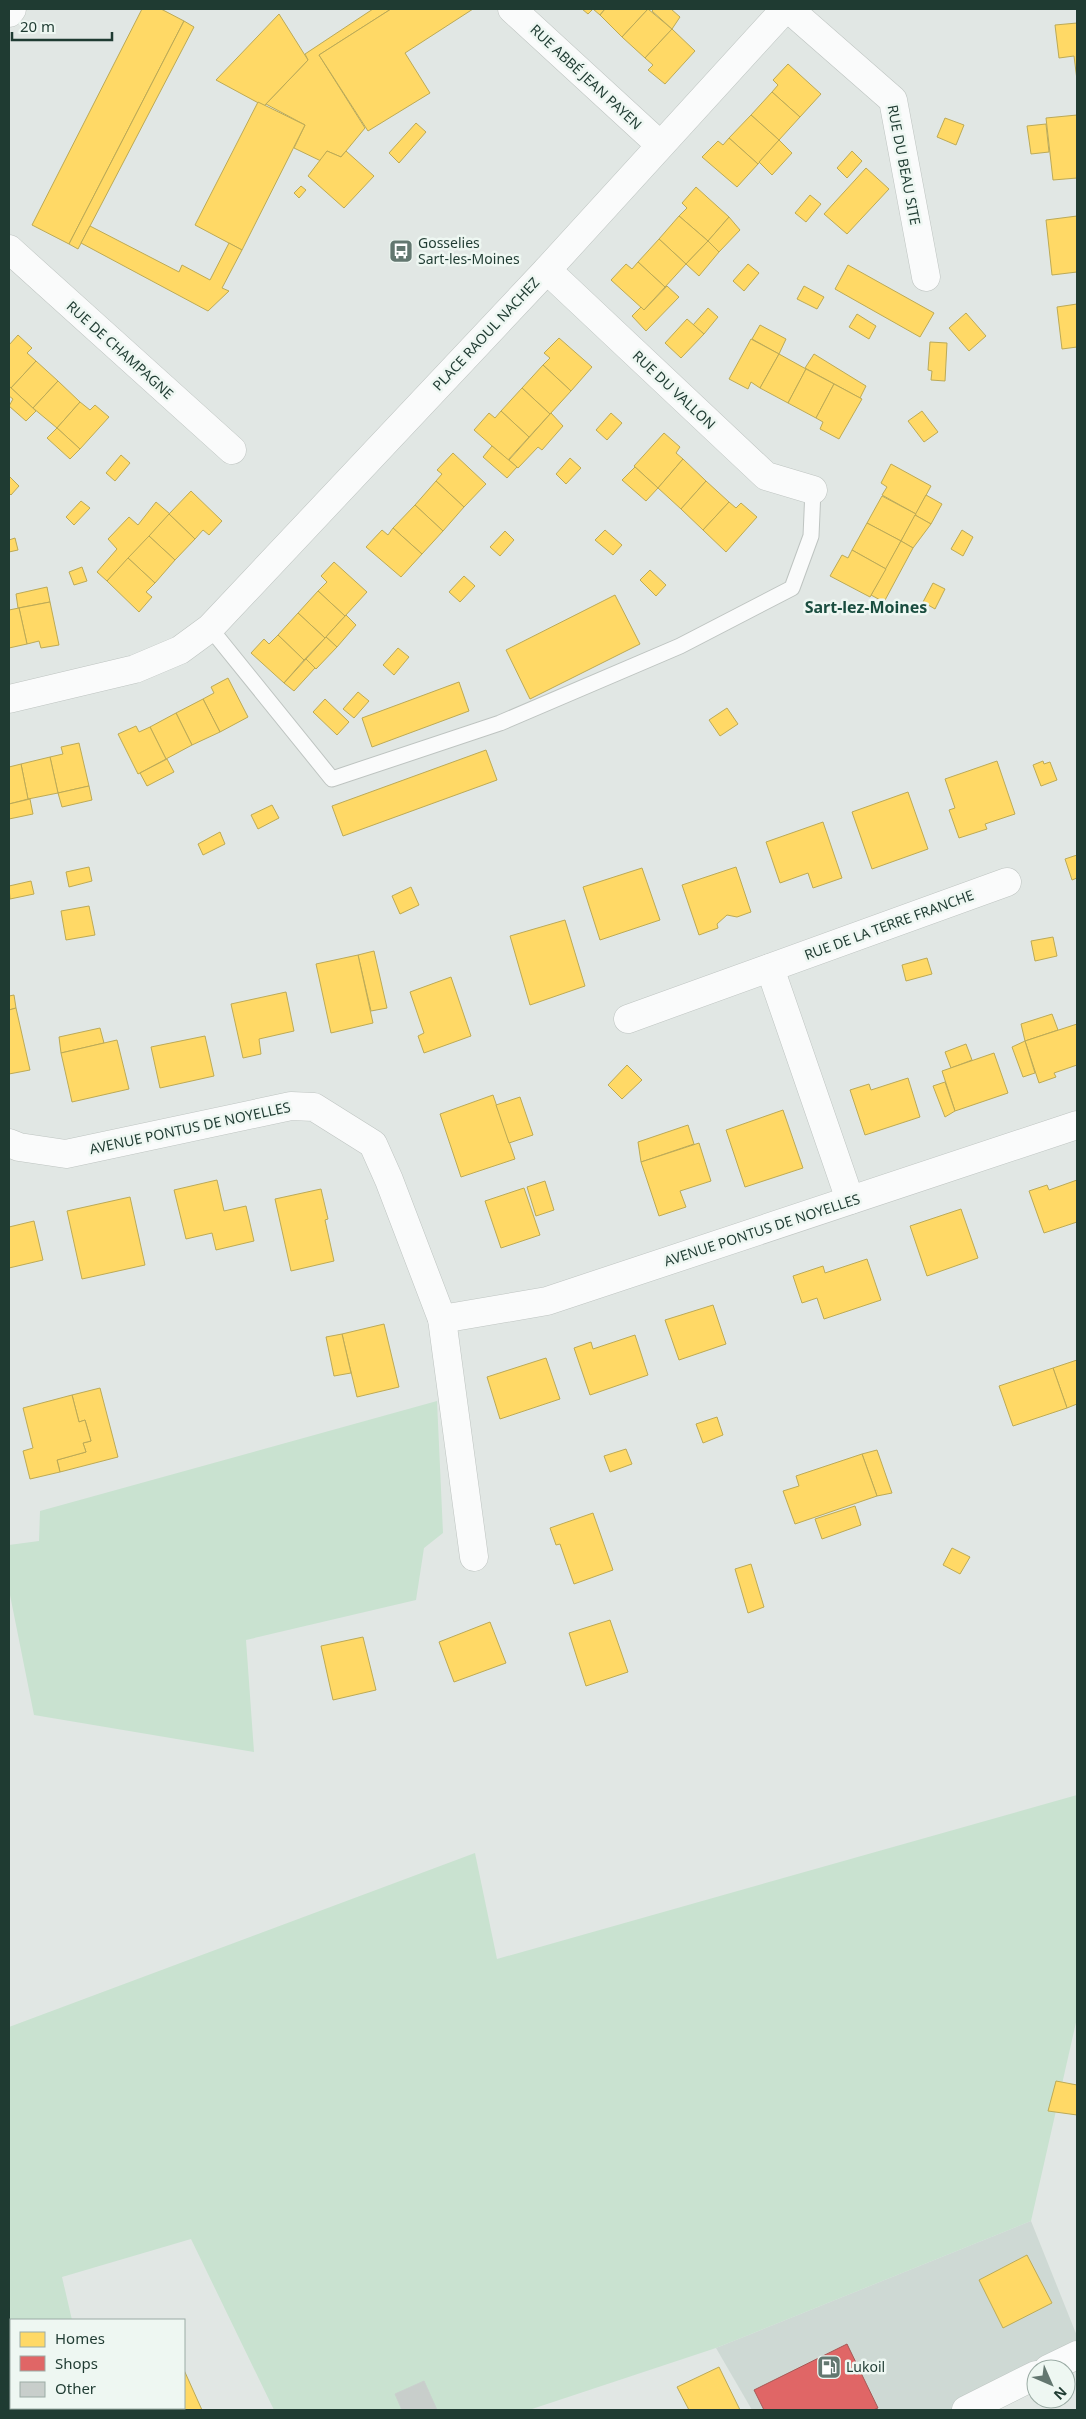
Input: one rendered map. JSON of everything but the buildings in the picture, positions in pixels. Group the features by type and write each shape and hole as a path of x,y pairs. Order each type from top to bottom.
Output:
{"street":[{"path":"9,13 12,9"},
{"name":"RUE ABBÉ JEAN PAYEN","path":"512,9 659,144"},
{"path":"659,144 785,9"},
{"name":"RUE DU BEAU SITE","path":"788,9 893,100 926,277"},
{"name":"PLACE RAOUL NACHEZ","path":"9,699 135,670 180,650 210,628 547,270 659,144"},
{"name":"RUE DE CHAMPAGNE","path":"9,249 232,450"},
{"name":"RUE DU VALLON","path":"547,270 766,476 813,490"},
{"name":"RUE DE LA TERRE FRANCHE","path":"628,1019 1007,882"},
{"path":"770,968 850,1200"},
{"name":"AVENUE PONTUS DE NOYELLES","path":"12,1148 66,1154 291,1106 314,1107 373,1144 389,1180 442,1319 474,1557"},
{"name":"AVENUE PONTUS DE NOYELLES","path":"442,1319 547,1301 1077,1125"},
{"path":"966,2410 1026,2380"}],"lane":[{"path":"210,628 332,779 509,719 680,646 792,588 811,536 813,490"}],"shaded area":[{"path":"1031,2221 1077,2336 1077,2347 1054,2359 1026,2359 1026,2374 957,2410 752,2410 716,2348"}],"green space":[{"path":"437,1401 443,1533 424,1548 416,1600 246,1640 254,1752 34,1715 9,1590 9,1545 39,1541 40,1511"},
{"path":"1077,1795 1077,2018 1031,2221 716,2348 529,2410 274,2410 191,2239 62,2277 72,2319 10,2319 10,2409 93,2410 9,2410 9,2027 475,1853 497,1959"}],"place":[{"name":"Gosselies Sart-les-Moines","path":"401,251"},
{"name":"Lukoil","path":"829,2367"}],"district":[{"name":"Sart-lez-Moines","path":"866,607"}]}
